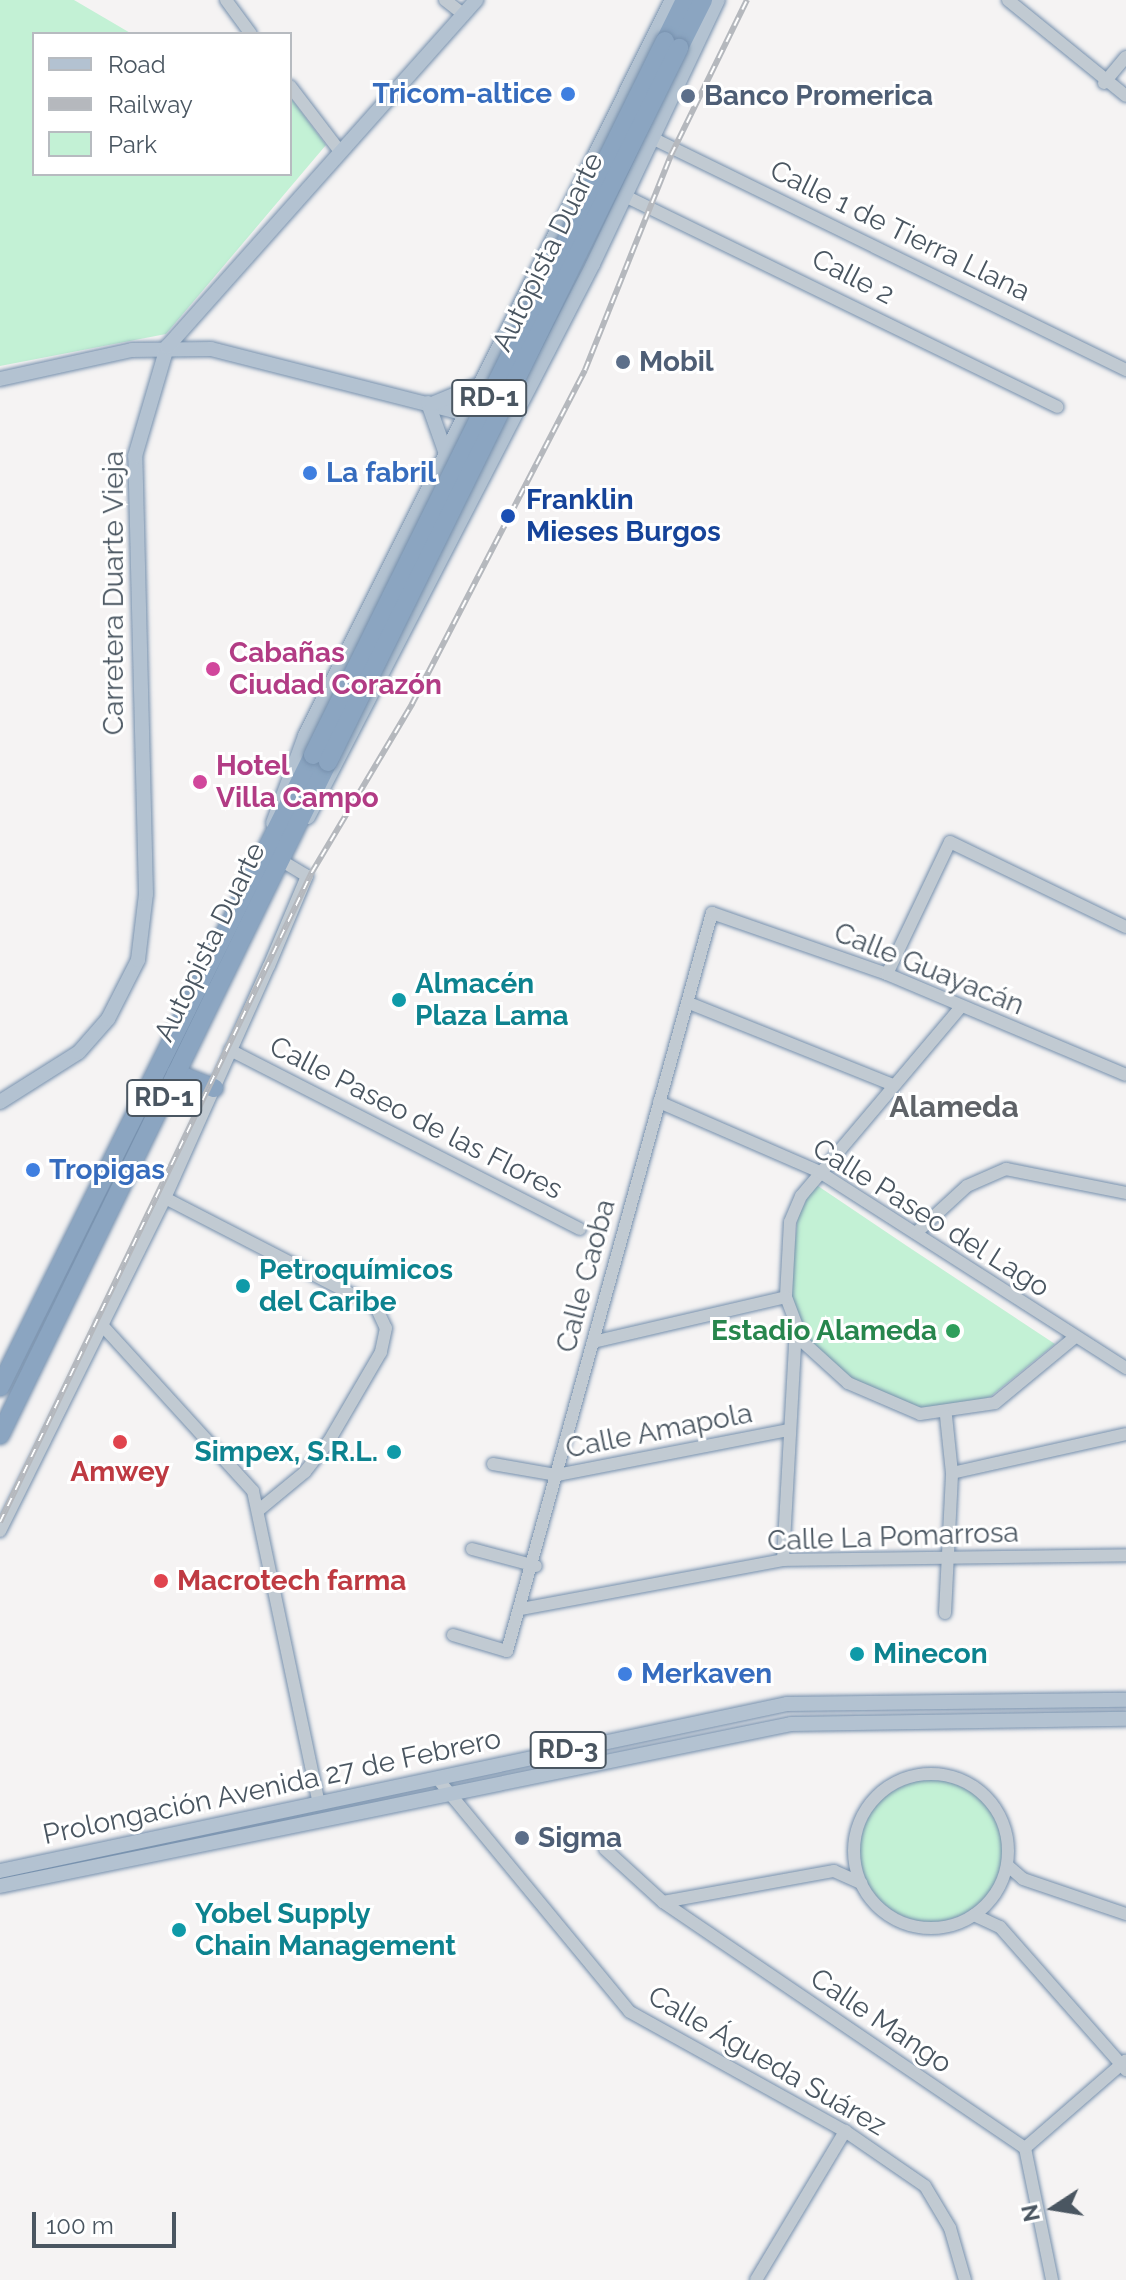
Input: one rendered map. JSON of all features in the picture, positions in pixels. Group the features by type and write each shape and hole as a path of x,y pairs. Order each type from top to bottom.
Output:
{"highway":[{"name":"RD-1","path":"672,44 685,0"},
{"name":"Autopista Duarte","path":"0,1387 267,844 320,759 672,44 703,0"},
{"name":"Autopista Duarte","path":"0,1435 294,836 320,759"},
{"path":"176,1073 214,1088"}],"main road":[{"name":"Carretera Duarte Vieja","path":"0,1102 79,1052 108,1019 138,960 146,894 135,456 167,347 339,150 476,0"},
{"name":"Autopista Duarte","path":"267,844 286,777 476,386 672,0"},
{"path":"294,836 325,794 625,196 718,0"},
{"path":"0,379 167,347 250,355 509,427"},
{"path":"430,403 476,386"},
{"path":"430,403 445,451"},
{"name":"Prolongación Avenida 27 de Febrero","path":"0,1871 787,1704 1126,1700"},
{"name":"Prolongación Avenida 27 de Febrero","path":"0,1886 453,1798 809,1722 1126,1719"},
{"path":"132,1843 136,1861"}],"street":[{"path":"226,0 250,32"},
{"path":"445,0 464,15"},
{"path":"1008,0 1104,83 1126,96"},
{"path":"1104,83 1126,57"},
{"path":"292,89 339,150"},
{"name":"Calle 1 de Tierra Llana","path":"652,138 1126,370"},
{"name":"Calle 2","path":"625,196 1057,407"},
{"path":"887,974 950,842 1126,927"},
{"path":"0,1531 165,1198 307,876 282,861"},
{"name":"Calle Guayacán","path":"712,913 887,974 960,1008 1126,1075"},
{"name":"Calle Caoba","path":"453,1635 507,1651 536,1566 557,1475 712,913"},
{"path":"689,1003 893,1085"},
{"path":"960,1008 818,1171 790,1222 786,1297 796,1326 815,1353 871,1398 946,1416 1018,1390 1075,1337"},
{"name":"Calle Paseo de las Flores","path":"230,1050 580,1229"},
{"name":"Calle Paseo del Lago","path":"659,1102 818,1171 1126,1368"},
{"path":"917,1232 967,1186 1006,1169 1126,1193"},
{"path":"165,1198 376,1307 386,1328 381,1352 329,1441 305,1472 259,1510"},
{"path":"593,1342 786,1297"},
{"path":"101,1324 244,1478 259,1510 319,1803"},
{"path":"783,1560 796,1326"},
{"path":"945,1613 945,1558 952,1473 946,1416"},
{"name":"Calle Amapola","path":"493,1464 557,1475 788,1430"},
{"path":"952,1473 1126,1434"},
{"path":"472,1549 536,1566"},
{"name":"Calle La Pomarrosa","path":"521,1609 783,1560 1126,1555"},
{"path":"939,1775 989,1800 1001,1820 1007,1865 991,1900 974,1915 943,1927 910,1925 873,1902 861,1883 854,1848 858,1826 885,1789 939,1775"},
{"name":"Calle Águeda Suárez","path":"437,1778 630,2012 845,2131 940,2205 965,2280"},
{"path":"834,1871 854,1848"},
{"name":"Calle Mango","path":"605,1849 663,1902 1025,2148"},
{"path":"1007,1865 1023,1879 1126,1914"},
{"path":"663,1902 834,1871 861,1883"},
{"path":"1000,1884 1023,1879"},
{"path":"991,1900 1000,1927"},
{"path":"974,1915 1000,1927 1124,2065 1025,2148 1052,2280"},
{"path":"756,2280 845,2131"}],"green space":[{"path":"0,0 74,0 129,32 32,32 32,176 292,176 292,100 326,145 166,334 0,366"},
{"path":"815,1184 1055,1344 990,1397 948,1408 907,1407 858,1387 806,1339 789,1296 798,1216"},
{"path":"931,1780 958,1785 981,1801 997,1824 1002,1851 997,1878 981,1901 958,1917 931,1922 904,1917 881,1901 865,1878 860,1851 865,1824 881,1801 904,1785"}],"railway":[{"path":"0,1522 312,872 412,704 585,370 671,155 747,0"}],"place":[{"name":"Tricom-altice","path":"568,94"},
{"name":"Banco Promerica","path":"688,96"},
{"name":"Mobil","path":"623,362"},
{"name":"La fabril","path":"310,473"},
{"name":"Franklin Mieses Burgos","path":"508,516"},
{"name":"Cabañas Ciudad Corazón","path":"213,669"},
{"name":"Hotel Villa Campo","path":"200,782"},
{"name":"Almacén Plaza Lama","path":"399,1000"},
{"name":"Tropigas","path":"33,1170"},
{"name":"Petroquímicos del Caribe","path":"243,1286"},
{"name":"Estadio Alameda","path":"953,1331"},
{"name":"Amwey","path":"120,1442"},
{"name":"Simpex, S.R.L.","path":"394,1452"},
{"name":"Macrotech farma","path":"161,1581"},
{"name":"Minecon","path":"857,1654"},
{"name":"Merkaven","path":"625,1674"},
{"name":"Sigma","path":"522,1838"},
{"name":"Yobel Supply Chain Management","path":"179,1930"}],"district":[{"name":"Alameda","path":"954,1107"}]}
